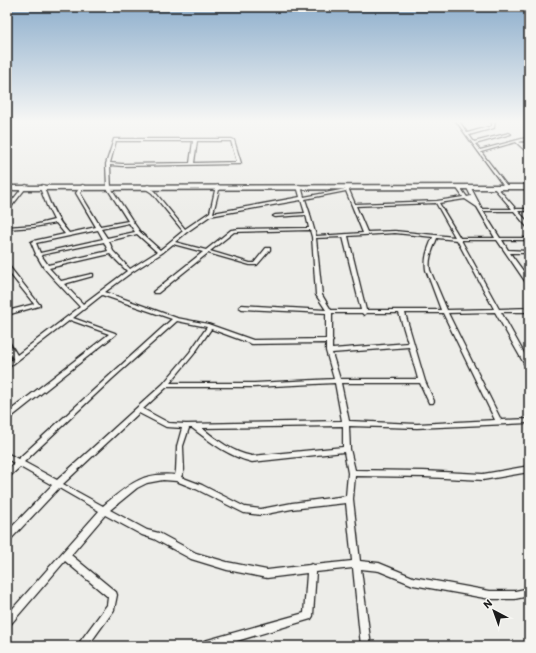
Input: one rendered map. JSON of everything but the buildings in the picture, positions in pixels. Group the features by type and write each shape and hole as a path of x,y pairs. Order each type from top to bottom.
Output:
{"main road":[{"path":"353,186 505,186"},
{"path":"7,187 529,187"}],"street":[{"path":"112,151 108,164 109,187 132,221 138,233 160,252"},
{"path":"192,164 194,151"},
{"path":"108,164 239,163 235,151"},
{"path":"480,151 505,186"},
{"path":"209,215 347,190 353,186"},
{"path":"469,186 473,197 498,240 529,283"},
{"path":"7,210 26,187"},
{"path":"42,187 46,200 57,221 67,234"},
{"path":"82,187 78,193 106,240 111,252 130,271"},
{"path":"147,187 153,192 185,231"},
{"path":"7,366 130,271 160,252 185,231 209,215 212,212 217,187"},
{"path":"299,187 314,236 319,295 329,311 329,351 338,381 346,423 347,449 352,473 349,499 366,646"},
{"path":"458,187 466,198 479,208 529,210"},
{"path":"495,187 529,226"},
{"path":"347,190 365,233"},
{"path":"354,204 437,202 473,197"},
{"path":"437,202 459,239 496,310 529,368"},
{"path":"7,203 13,203"},
{"path":"275,216 308,214"},
{"path":"7,228 34,226 57,221"},
{"path":"83,307 46,267 37,255 33,242 132,221"},
{"path":"156,292 233,231 312,229"},
{"path":"314,236 395,232 459,239 529,239"},
{"path":"37,255 138,233"},
{"path":"345,235 364,313"},
{"path":"436,237 426,263 428,270 445,312 499,422"},
{"path":"172,242 250,264 255,264 268,249"},
{"path":"507,251 529,252"},
{"path":"46,267 111,252"},
{"path":"7,267 37,305 7,313"},
{"path":"61,283 91,275"},
{"path":"102,293 176,319 210,327 252,342 330,341"},
{"path":"242,307 276,310 364,313 529,310"},
{"path":"402,313 422,382 431,401"},
{"path":"7,417 113,334 69,318"},
{"path":"7,474 176,319"},
{"path":"7,537 58,484 165,385 192,353 210,327"},
{"path":"7,342 16,359"},
{"path":"329,351 412,345"},
{"path":"165,385 254,385 338,381 422,382"},
{"path":"139,410 168,425 186,426 346,423 417,426 529,421"},
{"path":"177,478 180,470 180,446 186,426"},
{"path":"194,426 221,446 242,458 252,459 347,449"},
{"path":"7,456 21,462 145,532 156,536 194,556 227,566 268,574 356,564 379,567 413,581 490,594 514,595 529,592"},
{"path":"352,473 483,477 529,469"},
{"path":"7,622 66,556 105,509 134,486 146,480 162,477 177,478 199,487 244,510 261,512 292,506 349,499"},
{"path":"66,556 113,595 111,607 82,646"},
{"path":"204,646 308,616 312,568"}]}
